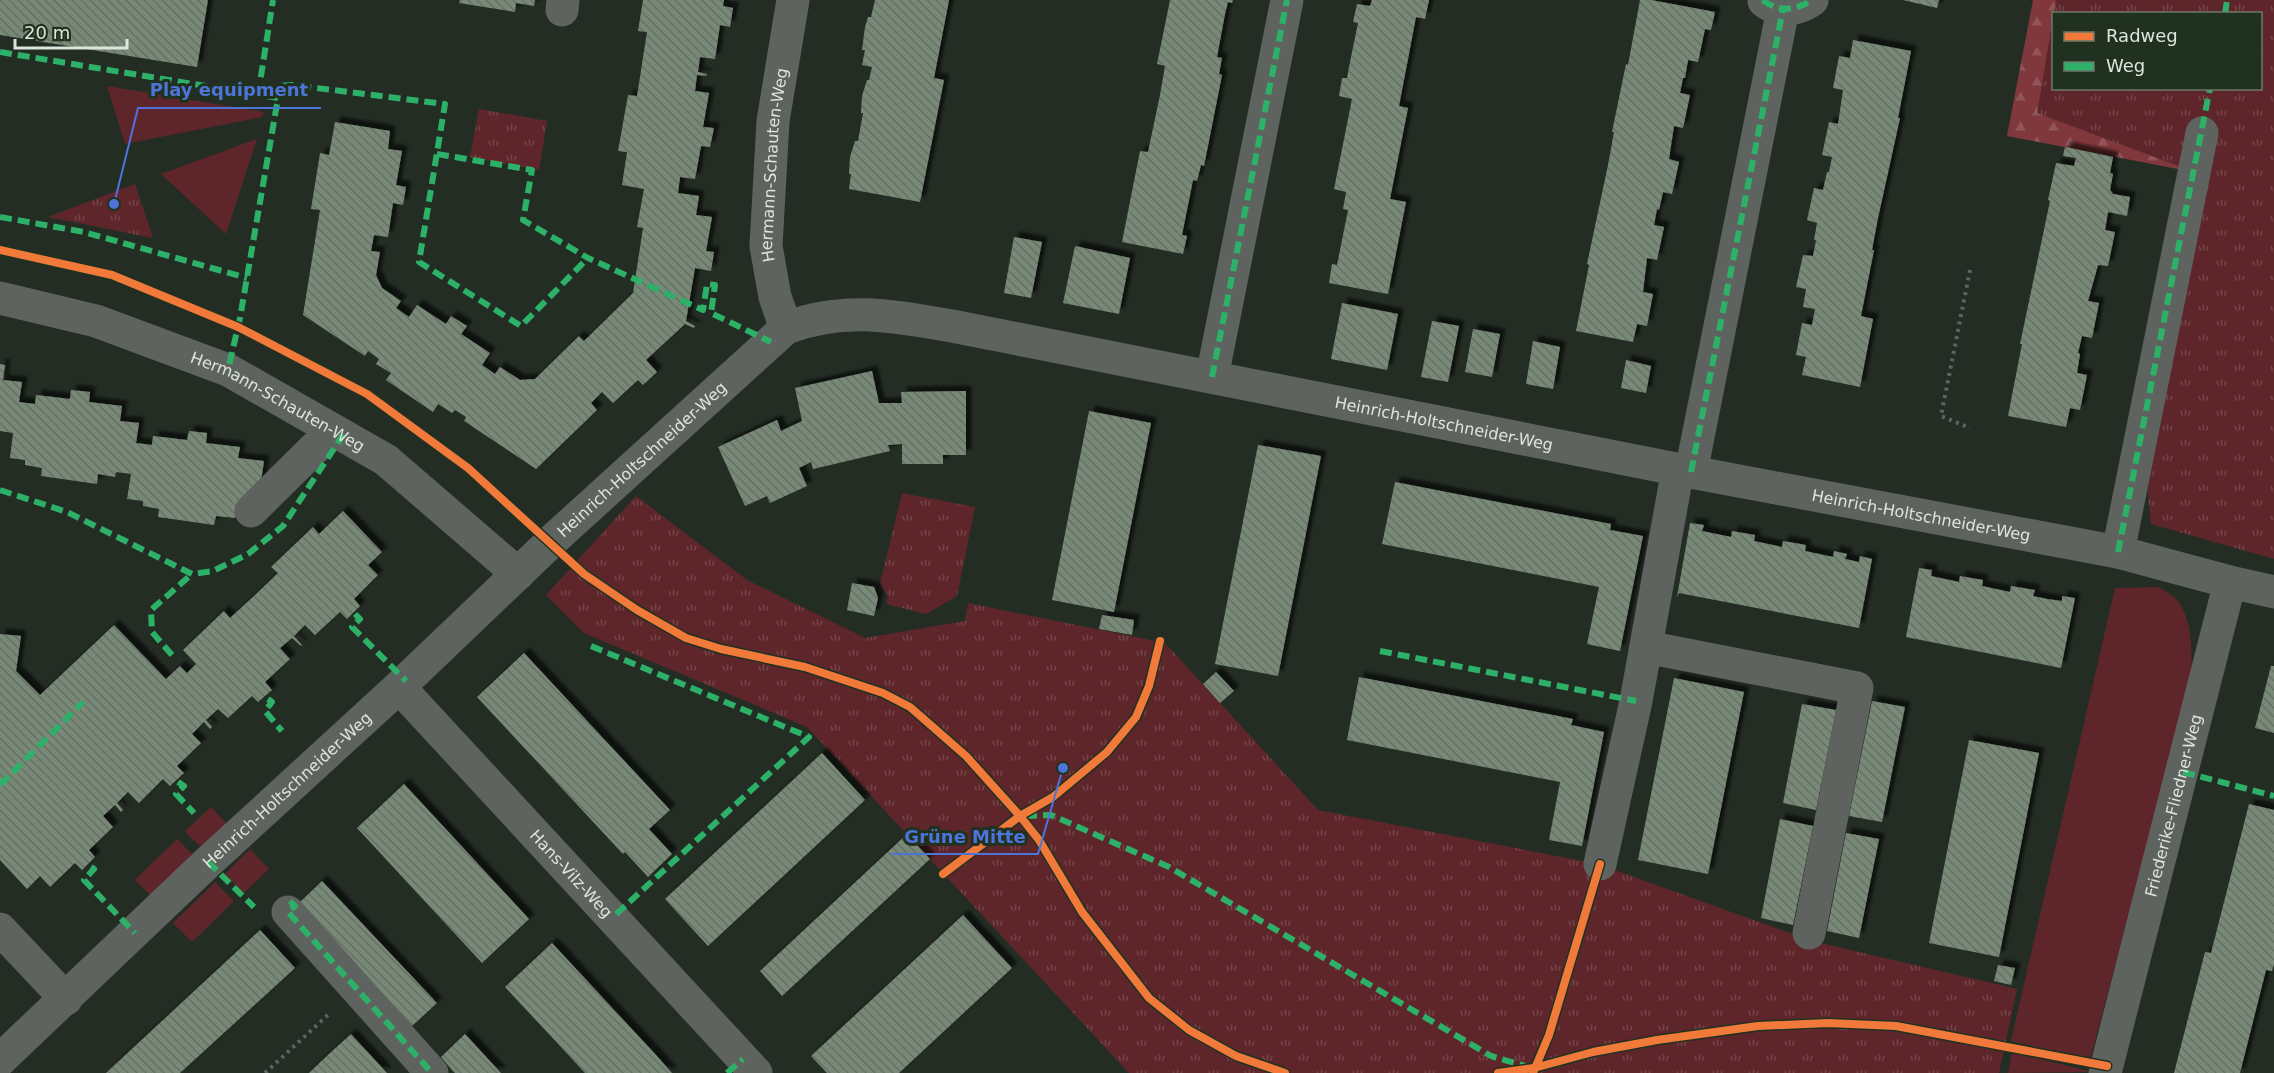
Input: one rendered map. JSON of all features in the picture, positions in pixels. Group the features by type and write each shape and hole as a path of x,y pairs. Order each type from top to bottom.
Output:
{"street":[{"name":"Hermann-Schauten-Weg","path":"786,328 775,297 766,246 773,121 794,0"},
{"path":"1212,377 1287,0"},
{"path":"1600,864 1786,3"},
{"path":"2118,552 2202,133"},
{"name":"Hermann-Schauten-Weg","path":"0,298 96,321 228,370 386,460 518,574"},
{"name":"Heinrich-Holtschneider-Weg","path":"0,1060 208,862 786,328 808,320 838,315 884,314 2118,552 2230,582"},
{"path":"251,511 333,430"},
{"path":"2230,582 2274,592"},
{"name":"Friederike-Fliedner-Weg","path":"2105,1073 2230,582"},
{"path":"1646,647 1857,688 1809,933"},
{"name":"Hans-Vilz-Weg","path":"399,687 742,1068"},
{"path":"288,912 432,1073"},
{"path":"0,929 66,999"}],"path":[{"path":"1970,270 1941,416 1970,428"},
{"path":"1533,1073 1549,1035 1600,864"},
{"path":"265,1073 356,989"}],"green space":[{"path":"2033,0 2074,0 2072,12 2052,12 2052,90 2060,90 2192,131 2183,170 2007,136"},
{"path":"2056,0 2274,0 2274,559 2151,524 2145,459 2205,176 2037,113 2052,23 2052,90 2262,90 2262,12 2054,12"},
{"path":"107,86 264,112 262,117 125,144"},
{"path":"479,109 547,121 539,170 470,157"},
{"path":"257,139 226,234 161,174"},
{"path":"135,184 153,238 48,217"},
{"path":"902,493 975,507 957,596 926,614 886,604 888,596 880,584"},
{"path":"636,496 747,580 865,638 965,621 968,603 1165,643 1318,810 1598,864 1812,941 2017,989 1999,1073 1129,1073 807,727 584,633 546,595"},
{"path":"2158,587 2174,597 2185,614 2190,634 2192,675 2090,1060 2011,1041 2115,588"},
{"path":"211,807 229,826 204,851 185,831"},
{"path":"177,839 196,858 154,899 135,880"},
{"path":"250,849 269,869 244,893 225,874"},
{"path":"215,882 234,901 192,942 173,923"},
{"path":"2012,1052 2092,1072 2008,1073"}],"building":[{"path":"0,0 208,0 197,67 0,35"},
{"path":"460,0 535,0 534,6 516,3 515,12 459,3"},
{"path":"643,0 724,0 723,6 733,8 730,27 720,25 715,59 700,57 698,72 707,74 706,76 697,75 695,91 709,93 703,127 714,128 710,147 701,146 695,179 680,177 678,193 699,196 696,215 712,217 706,251 714,252 711,271 695,268 686,321 695,326 694,328 685,324 646,360 657,372 643,385 638,380 613,403 602,392 591,403 597,410 536,469 464,421 466,417 455,410 452,413 438,404 433,412 386,380 391,373 376,364 379,359 368,351 365,356 303,315 320,210 311,209 320,153 329,155 335,122 390,131 388,149 402,151 396,185 406,187 403,205 393,203 388,237 374,235 371,251 380,252 376,275 382,288 401,301 396,308 409,317 417,305 446,324 451,316 467,326 461,334 490,353 482,365 495,374 500,367 520,380 535,379 579,336 584,341 633,293 643,228 637,227 644,189 622,185 627,152 618,151 628,95 637,96 647,32 638,31"},
{"path":"875,0 949,0 934,78 944,80 920,202 849,189 850,157 855,141 858,141 863,113 861,113 862,96 872,67 862,65 865,50 862,50 865,27 868,17 871,17"},
{"path":"1170,0 1233,0 1232,3 1228,2 1225,14 1217,57 1222,58 1219,74 1222,75 1204,166 1201,165 1197,181 1193,180 1182,235 1187,236 1183,254 1122,242 1140,151 1148,152 1160,95 1165,66 1157,64"},
{"path":"1372,0 1429,0 1425,19 1416,17 1399,106 1408,108 1390,199 1406,202 1388,294 1329,283 1332,264 1337,265 1348,210 1343,209 1346,192 1334,189 1352,99 1339,96 1342,78 1347,78 1358,23 1353,22 1357,4 1370,6"},
{"path":"1640,0 1715,12 1711,30 1705,29 1698,62 1688,60 1685,78 1683,78 1680,93 1690,95 1683,128 1674,126 1669,159 1679,162 1672,194 1663,192 1659,210 1657,209 1654,225 1664,227 1657,260 1647,258 1643,292 1653,294 1647,326 1637,324 1633,342 1576,331 1614,132 1612,132"},
{"path":"1903,0 1939,0 1937,8"},
{"path":"1853,40 1911,51 1861,316 1873,319 1860,387 1802,375 1806,357 1796,355 1802,323 1812,325 1815,309 1803,307 1806,289 1796,287 1803,255 1813,256 1816,240 1814,240 1817,223 1807,220 1814,188 1823,190 1832,157 1822,155 1829,122 1838,124 1843,90 1833,88 1839,56 1850,58"},
{"path":"2065,147 2113,157 2110,190 2113,194 2130,197 2127,216 2108,212 2105,230 2115,232 2108,266 2098,265 2088,301 2099,303 2092,338 2082,336 2078,353 2080,354 2077,373 2087,375 2080,410 2070,408 2066,427 2008,416 2056,163 2074,166 2076,158 2063,156"},
{"path":"1014,237 1042,242 1031,298 1004,293"},
{"path":"1075,246 1130,258 1119,314 1063,303"},
{"path":"1342,303 1398,314 1387,370 1331,359"},
{"path":"1432,321 1459,326 1448,382 1421,377"},
{"path":"1473,329 1500,334 1492,377 1465,372"},
{"path":"1533,341 1560,347 1553,389 1526,384"},
{"path":"1626,360 1651,366 1646,393 1621,388"},
{"path":"0,364 5,365 3,380 22,382 19,402 35,404 36,395 70,399 71,390 90,392 89,402 122,406 120,421 139,423 136,443 152,445 153,436 187,440 189,431 207,433 206,443 240,447 238,458 264,461 260,488 244,503 237,502 235,518 216,516 214,525 158,517 159,509 143,506 143,501 127,499 131,474 116,472 115,477 98,474 97,484 41,476 42,468 25,465 25,460 10,458 13,433 0,431"},
{"path":"872,371 879,403 902,403 901,392 966,391 966,455 943,455 943,464 902,464 902,444 888,445 890,451 813,469 811,462 799,468 807,486 770,503 767,496 745,506 718,447 777,420 781,431 802,421 795,388"},
{"path":"1089,411 1151,423 1114,612 1052,600"},
{"path":"1258,445 1321,456 1278,676 1215,664"},
{"path":"1395,482 1611,524 1610,530 1643,536 1620,651 1587,644 1599,587 1382,544"},
{"path":"343,511 382,552 368,565 378,575 354,599 360,606 347,619 340,612 315,635 305,625 294,636 301,646 292,638 280,648 290,659 265,682 272,690 258,702 252,696 228,718 218,709 206,720 212,727 210,729 204,722 192,734 201,743 177,766 184,773 170,786 163,779 139,803 128,792 117,803 123,810 121,812 115,805 103,816 113,827 89,850 95,857 82,870 75,863 50,887 40,876 27,889 0,860 0,634 21,636 16,671 40,695 114,625 166,679 180,666 187,673 196,664 183,650 224,611 230,618 254,596 278,573 271,567 313,527 319,534"},
{"path":"1690,523 1704,525 1702,531 1731,537 1732,531 1755,535 1754,541 1782,547 1783,541 1806,545 1805,551 1833,557 1834,551 1847,554 1845,559 1859,562 1860,556 1872,559 1859,628 1679,593 1677,597"},
{"path":"1919,568 1932,570 1931,576 1959,582 1960,576 1983,580 1982,586 2010,592 2011,586 2035,590 2033,596 2047,599 2062,601 2062,596 2075,598 2061,668 1906,637"},
{"path":"852,583 874,587 878,598 874,616 847,610"},
{"path":"1102,615 1134,620 1132,635 1099,629"},
{"path":"524,653 670,810 649,829 672,854 648,877 625,852 623,854 477,697"},
{"path":"2271,666 2274,666 2274,733 2255,728"},
{"path":"1216,672 1234,691 1220,703 1203,684"},
{"path":"1359,677 1573,719 1571,725 1604,732 1582,846 1549,840 1560,782 1347,740"},
{"path":"1674,678 1744,692 1708,874 1638,860"},
{"path":"1872,701 1905,707 1882,822 1849,816"},
{"path":"1802,704 1836,710 1816,810 1783,803"},
{"path":"1969,740 2039,753 1999,957 1929,943"},
{"path":"822,753 865,800 708,946 665,899"},
{"path":"404,784 529,919 482,963 357,828"},
{"path":"2249,804 2274,810 2274,964 2272,971 2266,970 2240,1073 2174,1073 2205,952 2211,953"},
{"path":"1780,819 1813,826 1793,925 1761,918"},
{"path":"1846,833 1879,839 1859,938 1827,931"},
{"path":"907,834 930,859 782,996 760,971"},
{"path":"322,881 437,1003 412,1026 298,904"},
{"path":"963,915 1012,968 899,1073 827,1073 811,1056"},
{"path":"260,930 295,968 180,1073 106,1073"},
{"path":"552,943 672,1073 585,1073 505,987"},
{"path":"1998,965 2015,968 2011,985 1994,981"},
{"path":"351,1034 387,1073 309,1073 329,1054"},
{"path":"465,1034 501,1073 455,1073 452,1070 441,1057"}],"marked path":[{"path":"258,95 273,0"},
{"path":"1212,377 1287,0"},
{"path":"1763,0 1775,7 1787,9 1812,0"},
{"path":"2225,12 2227,0"},
{"path":"1691,472 1783,9"},
{"path":"0,52 278,98 240,318 228,370"},
{"path":"272,98 276,86 292,85 445,104 419,262 521,326 588,258"},
{"path":"2118,552 2210,90"},
{"path":"437,154 532,170 523,220 588,258 703,310 707,284 715,285 711,313 771,342"},
{"path":"0,217 84,232 247,278"},
{"path":"0,490 67,512 192,574 213,571 248,554 283,526 343,435"},
{"path":"172,655 152,632 151,610 192,574"},
{"path":"355,614 360,619 352,627 406,681"},
{"path":"591,646 809,737 612,918"},
{"path":"1380,651 1636,701"},
{"path":"268,699 272,702 265,711 282,731"},
{"path":"0,785 83,702"},
{"path":"2183,772 2274,796"},
{"path":"178,782 184,786 176,794 194,813"},
{"path":"1025,816 1051,815 1169,867 1491,1056 1525,1066"},
{"path":"208,862 254,907"},
{"path":"91,867 94,869 84,880 135,933"},
{"path":"290,901 295,906 288,912 432,1073"},
{"path":"727,1073 743,1059"}],"cycle path":[{"path":"0,250 112,275 238,327 367,394 468,468 584,574 637,610 686,638 721,649 805,667 883,693 910,707 966,756 1020,816 1039,840 1082,912 1149,998 1189,1030 1236,1056 1285,1073"},
{"path":"943,874 1020,816 1053,797 1107,752 1136,717 1149,686 1160,641"},
{"path":"1533,1073 1549,1035 1600,864"},
{"path":"1498,1073 1534,1068 1593,1052 1657,1040 1758,1026 1828,1023 1896,1026 2107,1066"}],"place":[{"name":"Play equipment","path":"114,204"},
{"name":"Grüne Mitte","path":"1063,768"}]}
